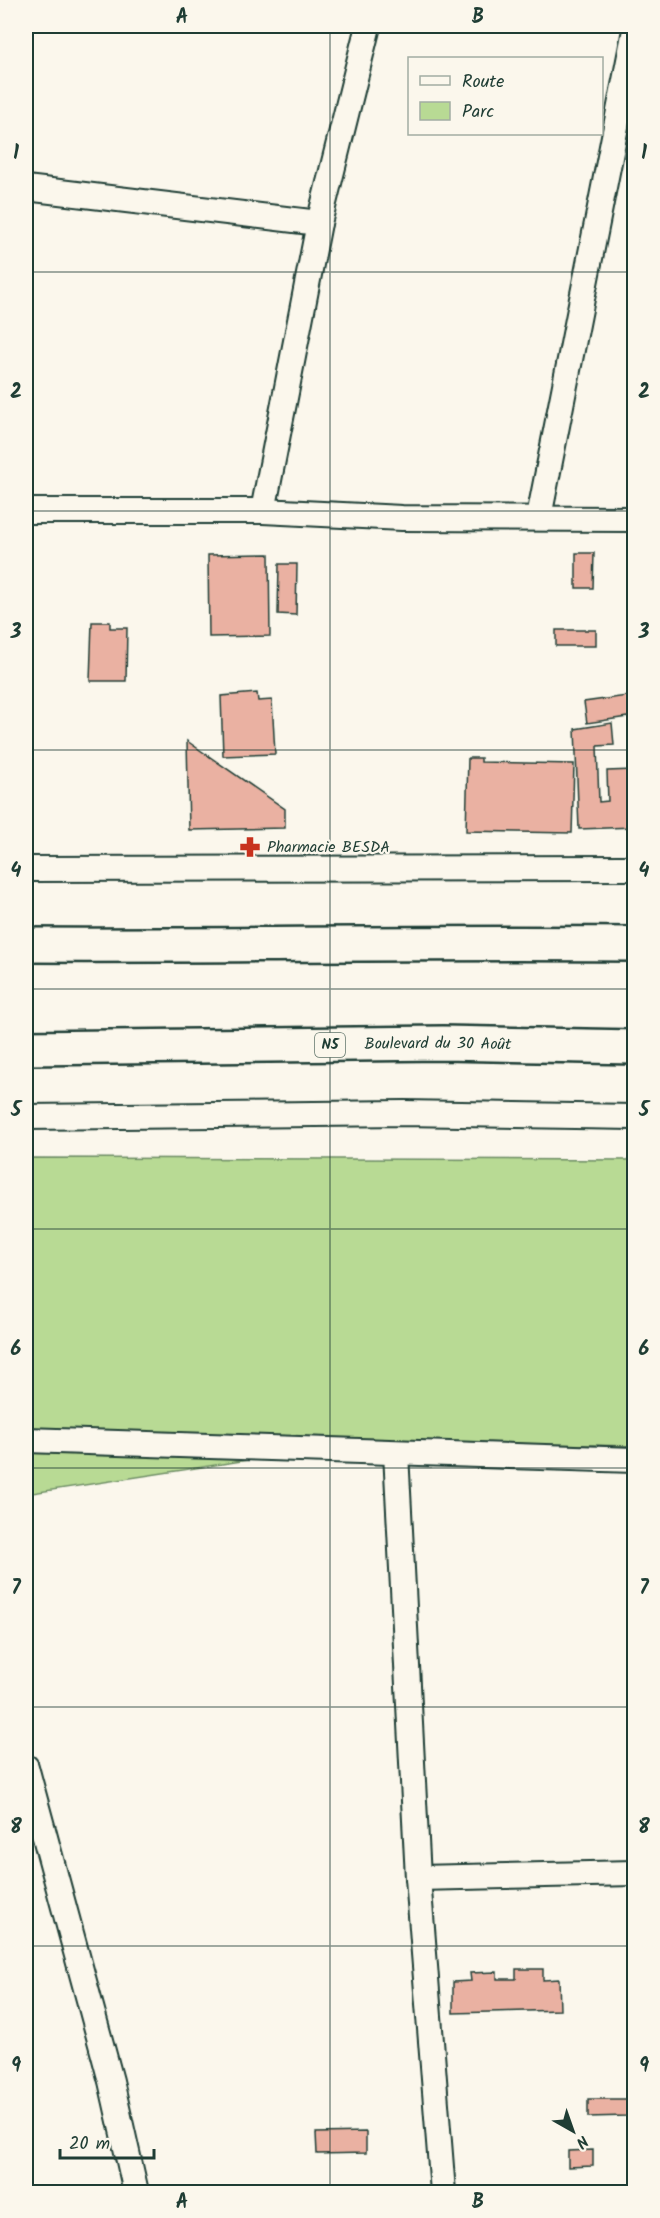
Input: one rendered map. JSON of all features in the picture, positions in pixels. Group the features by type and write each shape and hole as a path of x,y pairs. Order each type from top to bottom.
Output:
{"highway":[{"path":"26,945 258,946 443,942 634,944"},
{"name":"Boulevard du 30 Août","path":"26,1048 443,1043 634,1047"}],"street":[{"path":"263,511 319,223 368,26"},
{"path":"539,517 634,35"},
{"path":"26,188 319,223"},
{"path":"26,511 263,511 402,518 634,519"},
{"path":"26,869 634,868"},
{"path":"26,1117 404,1113 634,1118"},
{"path":"26,1440 634,1460"},
{"path":"396,1453 418,1878 443,2193"},
{"path":"26,1767 111,2081 136,2193"},
{"path":"418,1878 634,1873"}],"green space":[{"path":"26,1158 634,1160 634,1446 378,1440 26,1494"}],"building":[{"path":"576,553 594,553 593,588 576,588"},
{"path":"269,554 270,636 209,637 208,555"},
{"path":"279,564 297,564 296,615 278,614"},
{"path":"92,622 110,622 110,628 127,628 126,681 90,681"},
{"path":"556,630 596,630 596,646 556,646"},
{"path":"257,693 258,701 272,700 275,754 223,756 221,696"},
{"path":"634,695 634,716 587,723 584,702"},
{"path":"612,723 614,745 597,746 599,802 608,801 607,771 634,770 634,827 579,829 575,729"},
{"path":"187,741 285,809 285,828 189,830"},
{"path":"468,758 481,758 481,762 574,764 572,833 466,831"},
{"path":"516,1969 543,1969 543,1980 559,1979 560,2010 453,2013 453,1982 471,1981 470,1973 497,1972 497,1979 516,1979"},
{"path":"588,2099 628,2099 627,2116 588,2117"},
{"path":"366,2132 366,2153 317,2154 316,2133"},
{"path":"593,2150 593,2166 568,2167 568,2151"}],"place":[{"name":"Pharmacie BESDA","path":"250,847"}]}
